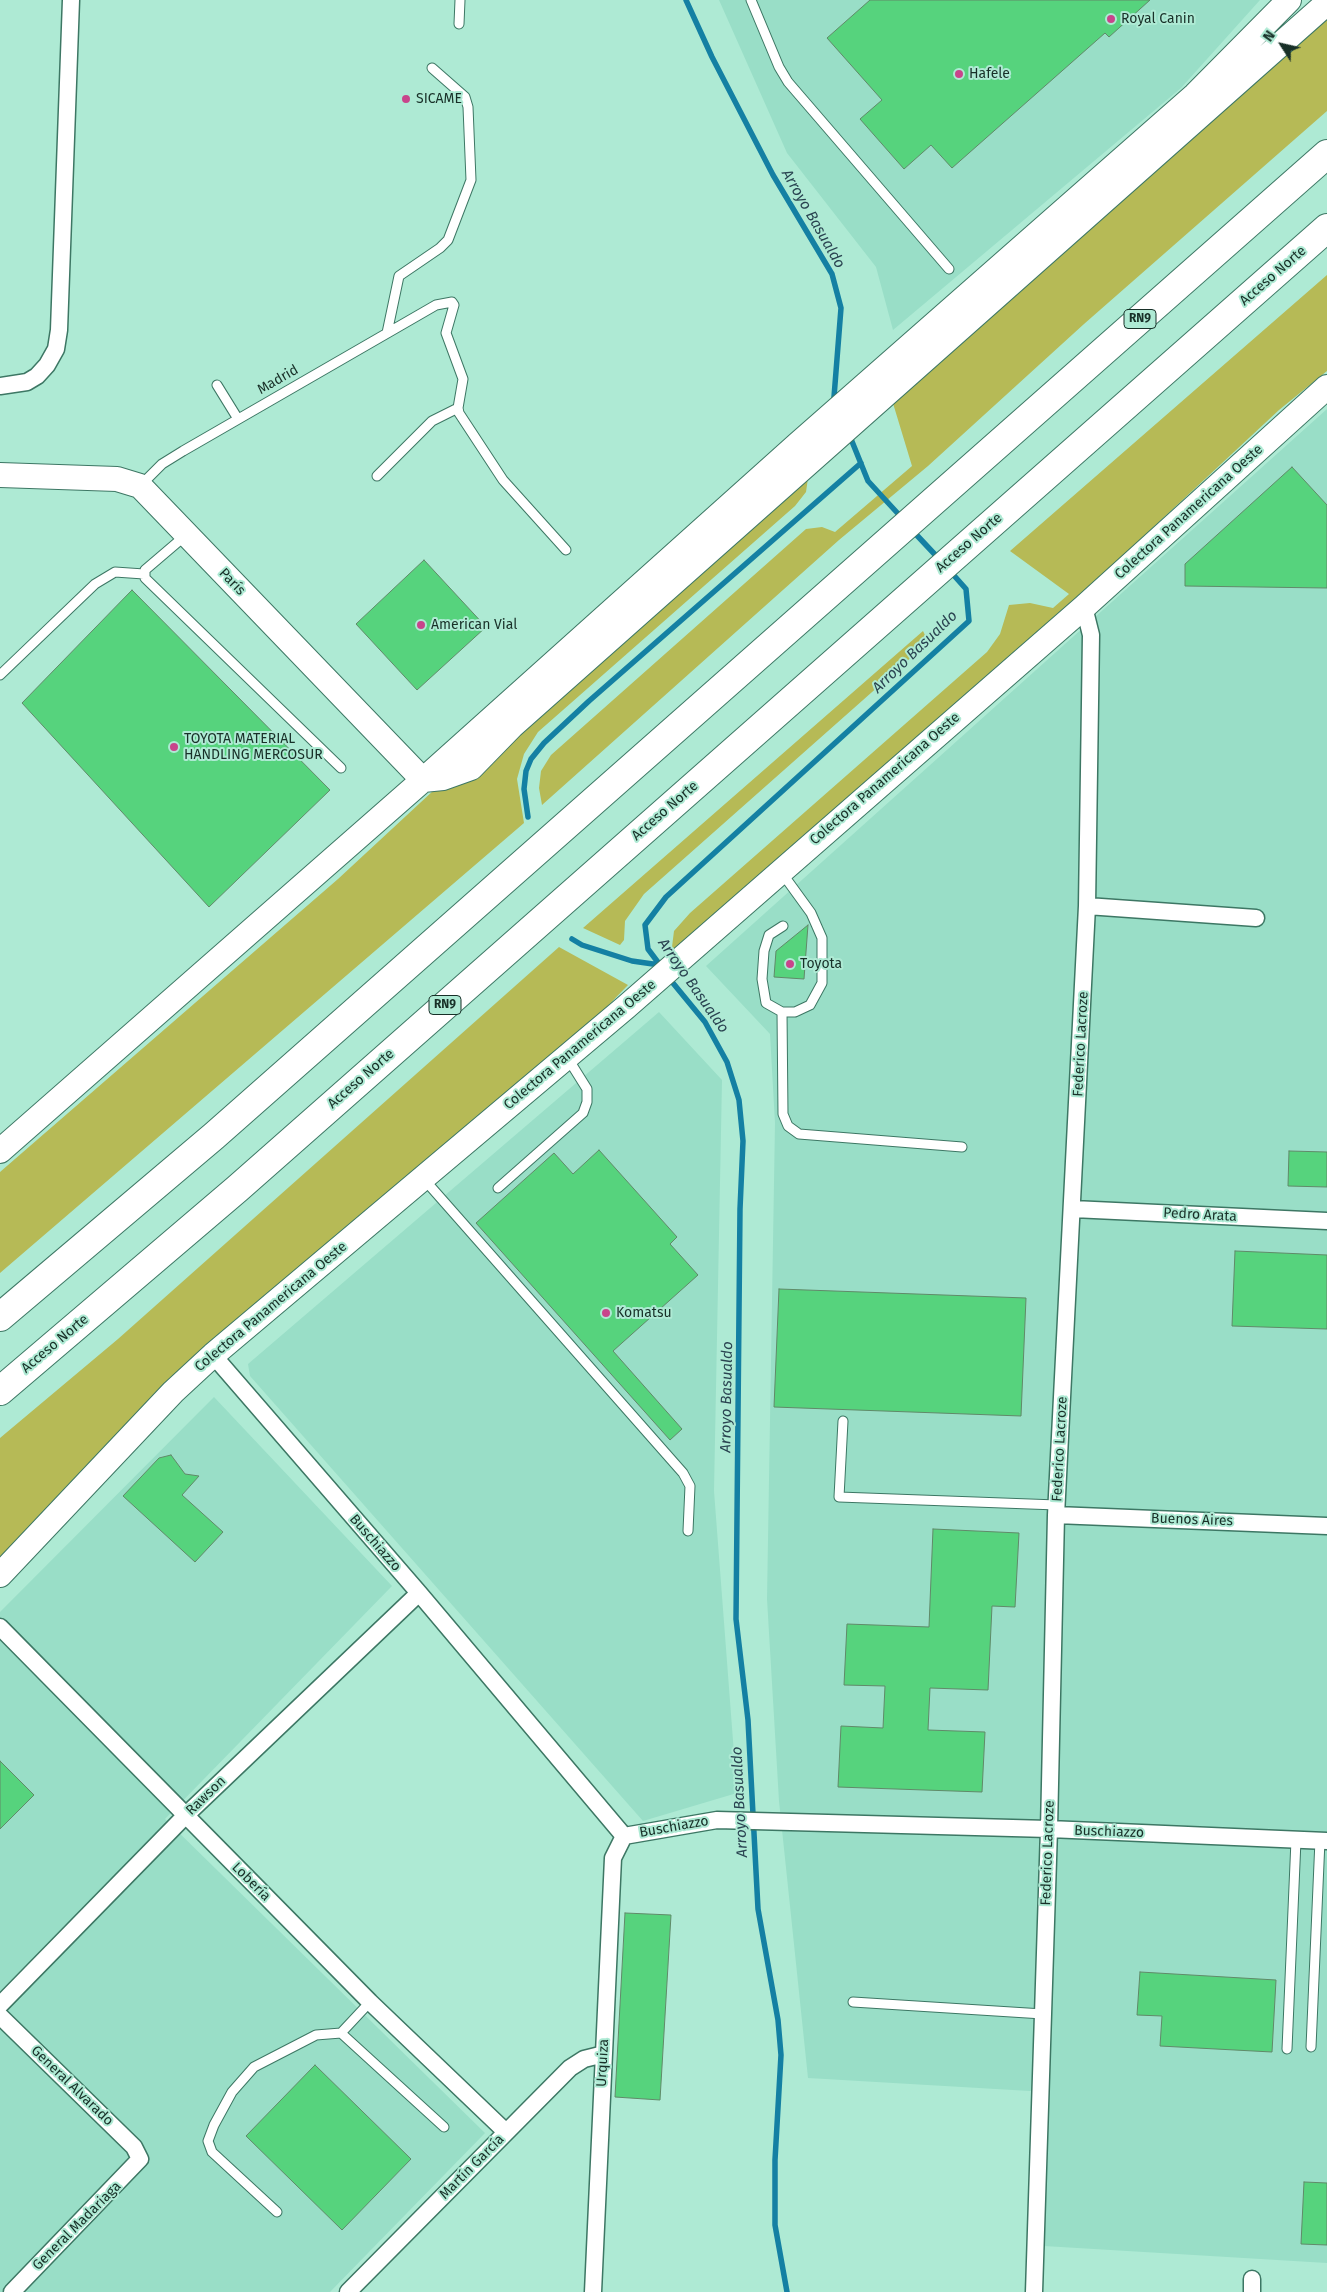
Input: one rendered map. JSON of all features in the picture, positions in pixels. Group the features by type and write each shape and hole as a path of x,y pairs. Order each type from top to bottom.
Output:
{"highway":[{"name":"RN9","path":"0,1317 214,1136 1327,154"},
{"name":"Acceso Norte","path":"0,1391 237,1189 1327,228"}],"street":[{"path":"0,386 27,382 37,376 48,365 56,350 59,330 71,0"},
{"path":"895,373 1195,95 1289,0"},
{"path":"0,1151 423,780 1327,3"},
{"name":"Colectora Panamericana Oeste","path":"0,1574 172,1392 626,1007 1084,607 1327,387"},
{"name":"París","path":"0,475 116,479 140,486 423,780"},
{"name":"Federico Lacroze","path":"1034,2292 1057,1510 1087,906 1092,635 1084,607"},
{"path":"1087,906 1256,918"},
{"name":"Pedro Arata","path":"1073,1209 1327,1221"},
{"name":"Buschiazzo","path":"213,1356 419,1594 624,1836 717,1820 1049,1829 1323,1840"},
{"name":"Buenos Aires","path":"1057,1510 1327,1526"},
{"name":"Rawson","path":"0,2005 185,1816 419,1594"},
{"name":"Lobería","path":"0,1626 370,2002 506,2132"},
{"name":"Urquiza","path":"593,2292 613,1858 624,1836"},
{"name":"General Alvarado","path":"0,2016 134,2147 140,2159"},
{"name":"Martín García","path":"348,2292 570,2068 584,2059 604,2054"},
{"name":"General Madariaga","path":"12,2292 140,2159"}],"lane":[{"path":"459,24 460,0"},
{"path":"750,0 779,67 788,82 949,269"},
{"path":"388,333 398,276 440,248 448,240 471,180 468,107 465,97 432,68"},
{"name":"Madrid","path":"140,486 162,464 436,305 449,302 454,304 446,333 463,379 458,408"},
{"path":"217,385 238,420"},
{"path":"377,476 432,421 458,408 503,480 566,550"},
{"path":"144,574 145,570 187,535"},
{"path":"0,675 95,584 109,574 121,572 144,574 341,768"},
{"path":"781,870 811,913 822,938 822,983 810,1005 795,1012 782,1012 766,1003 762,979 764,951 769,935 783,926"},
{"path":"782,1012 783,1114 788,1126 799,1134 962,1147"},
{"path":"498,1188 584,1113 587,1102 586,1089 567,1057"},
{"path":"423,1178 688,1479 688,1532"},
{"path":"843,1421 839,1497 1057,1510"},
{"path":"1287,2049 1296,1840"},
{"path":"1311,2047 1323,1840"},
{"path":"277,2212 212,2152 208,2141 214,2124 232,2092 254,2067 316,2035 341,2033 370,2002"},
{"path":"852,2002 1043,2014"},
{"path":"341,2033 444,2127"}],"shaded area":[{"path":"719,0 1260,0 1181,88 893,330 876,267 787,153"},
{"path":"1327,409 1327,2263 1044,2246 1047,2092 808,2078 779,1801 767,1599 775,1123 770,1034 706,966"},
{"path":"659,1012 722,1080 714,1491 737,1793 643,1821 250,1376 248,1364"},
{"path":"214,1397 392,1586 165,1819 485,2133 330,2292 0,2292 0,1612"}],"green space":[{"path":"1327,17 1327,111 1084,324 928,466 839,540 542,805 539,788 541,771 551,755 806,529 822,527 835,532 912,466 892,400"},
{"path":"1327,275 1327,371 1279,410 1042,631 676,954 672,947 674,931 690,913 987,652 1000,634 1009,605 1030,603 1053,608 1069,594 1010,551"},
{"path":"809,471 806,492 795,506 538,732 524,754 517,779 524,823 0,1273 0,1172 338,879 434,790"},
{"path":"923,631 926,637 924,646 644,894 625,921 624,940 620,945 583,928"},
{"path":"559,947 628,985 570,1045 364,1219 0,1567 0,1438 118,1339"}],"building":[{"name":"Hafele","path":"870,0 1150,0 1109,37 1105,33 952,168 931,145 904,169 860,119 882,100 827,38"},
{"path":"1292,467 1327,505 1327,588 1185,586 1185,564"},
{"name":"American Vial","path":"424,560 486,627 417,690 356,624"},
{"name":"TOYOTA MATERIAL HANDLING MERCOSUR","path":"132,590 330,790 209,907 22,703"},
{"name":"Toyota","path":"808,925 804,979 774,977 776,951"},
{"name":"Komatsu","path":"599,1150 677,1237 670,1244 698,1275 613,1351 682,1429 670,1440 476,1223 554,1153 573,1174"},
{"path":"1289,1151 1327,1152 1327,1187 1288,1186"},
{"path":"1235,1251 1327,1255 1327,1329 1232,1326"},
{"path":"779,1289 1026,1298 1021,1416 774,1407"},
{"path":"171,1455 185,1474 199,1476 182,1495 223,1532 195,1562 123,1496 159,1458"},
{"path":"933,1529 1019,1533 1015,1607 992,1606 988,1690 930,1688 928,1730 985,1732 982,1792 838,1787 841,1726 883,1728 885,1686 844,1685 847,1624 929,1627"},
{"path":"0,1761 34,1795 0,1829"},
{"path":"625,1913 671,1915 660,2100 615,2097"},
{"path":"1140,1972 1276,1980 1272,2052 1160,2046 1162,2016 1137,2015"},
{"path":"315,2065 411,2159 342,2230 246,2136"},
{"path":"1304,2182 1327,2183 1327,2245 1301,2244"}],"waterway":[{"name":"Arroyo Basualdo","path":"686,0 712,57 773,175 832,274 841,308 834,397 836,402"},
{"name":"Arroyo Basualdo","path":"849,434 868,481 902,518"},
{"path":"528,817 524,789 526,771 531,759 544,743 589,701 861,463"},
{"name":"Arroyo Basualdo","path":"911,529 941,561"},
{"name":"Arroyo Basualdo","path":"663,969 648,949 645,925 666,897 969,621 966,589 950,571"},
{"path":"572,939 582,945 632,961 660,965"},
{"name":"Arroyo Basualdo","path":"668,977 705,1022 727,1062 739,1100 743,1141 740,1209 736,1619 748,1720 758,1909 778,2020 781,2055 775,2160 775,2225 787,2292"}],"place":[{"name":"Royal Canin","path":"1111,19"},
{"name":"Hafele","path":"959,74"},
{"name":"SICAME","path":"406,99"},
{"name":"American Vial","path":"421,625"},
{"name":"TOYOTA MATERIAL HANDLING MERCOSUR","path":"174,747"},
{"name":"Toyota","path":"790,964"},
{"name":"Komatsu","path":"606,1313"}]}
